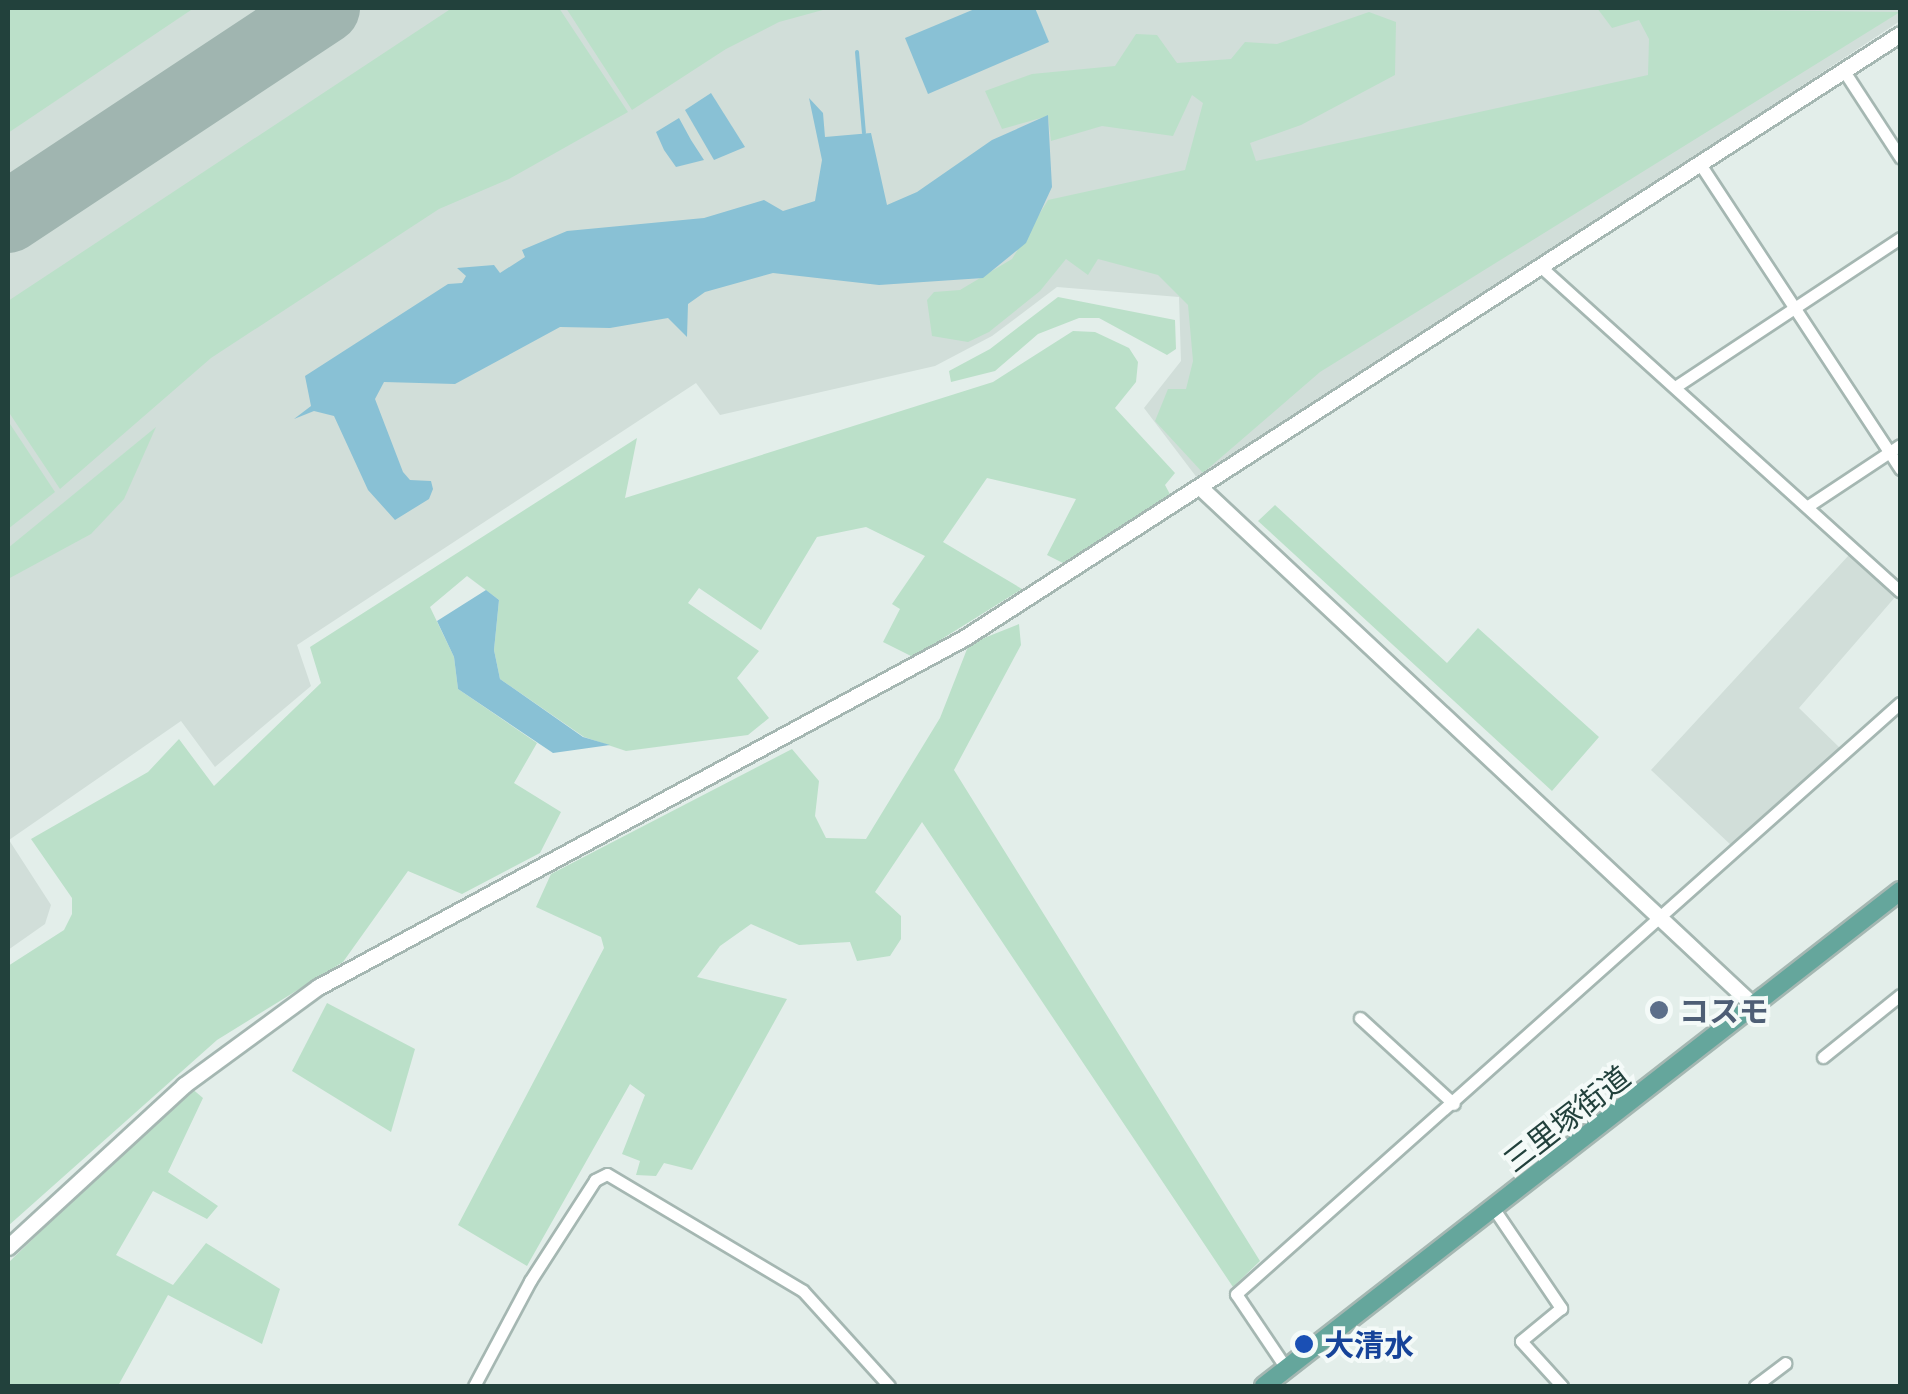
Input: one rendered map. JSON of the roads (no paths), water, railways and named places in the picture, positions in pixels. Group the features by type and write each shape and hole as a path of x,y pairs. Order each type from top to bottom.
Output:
{"main road":[{"name":"三里塚街道","path":"1264,1386 1900,891"}],"street":[{"path":"8,1246 184,1085 318,988 841,710 1204,490 1900,34"},
{"path":"1844,71 1900,156"},
{"path":"1700,164 1795,308 1895,448 1900,469"},
{"path":"1675,387 1900,238"},
{"path":"1542,268 1900,591"},
{"path":"1808,506 1895,448"},
{"path":"1204,490 1664,916 1754,1006"},
{"path":"1286,1368 1236,1294 1454,1104 1900,703"},
{"path":"1823,1057 1900,995"},
{"path":"1360,1018 1454,1104"},
{"path":"474,1386 538,1269 595,1180 607,1174 803,1291 888,1386"},
{"path":"1494,1209 1562,1308 1521,1341 1562,1386"},
{"path":"1755,1386 1785,1363"}],"water":[{"path":"977,8 1035,8 1049,42 928,94 905,38"},
{"path":"711,93 745,147 714,160 685,110"},
{"path":"809,98 823,113 825,137 871,133 887,205 917,192 992,140 1048,115 1052,187 1026,243 983,278 879,285 773,273 705,292 688,304 687,337 668,318 610,328 560,327 455,384 384,382 375,399 403,472 410,480 431,481 433,489 429,499 395,520 368,490 334,416 314,411 294,419 311,406 305,376 448,284 462,283 466,276 457,268 494,265 500,273 525,257 522,250 567,231 704,218 764,200 783,211 815,201 822,160"},
{"path":"679,118 704,160 676,167 656,132"},
{"path":"486,590 499,600 494,650 500,679 583,737 610,745 553,753 458,689 454,657 437,621"}],"waterway":[{"path":"857,52 864,133"}],"place":[{"name":"コスモ","path":"1659,1010"},
{"name":"大清水","path":"1304,1344"}]}
